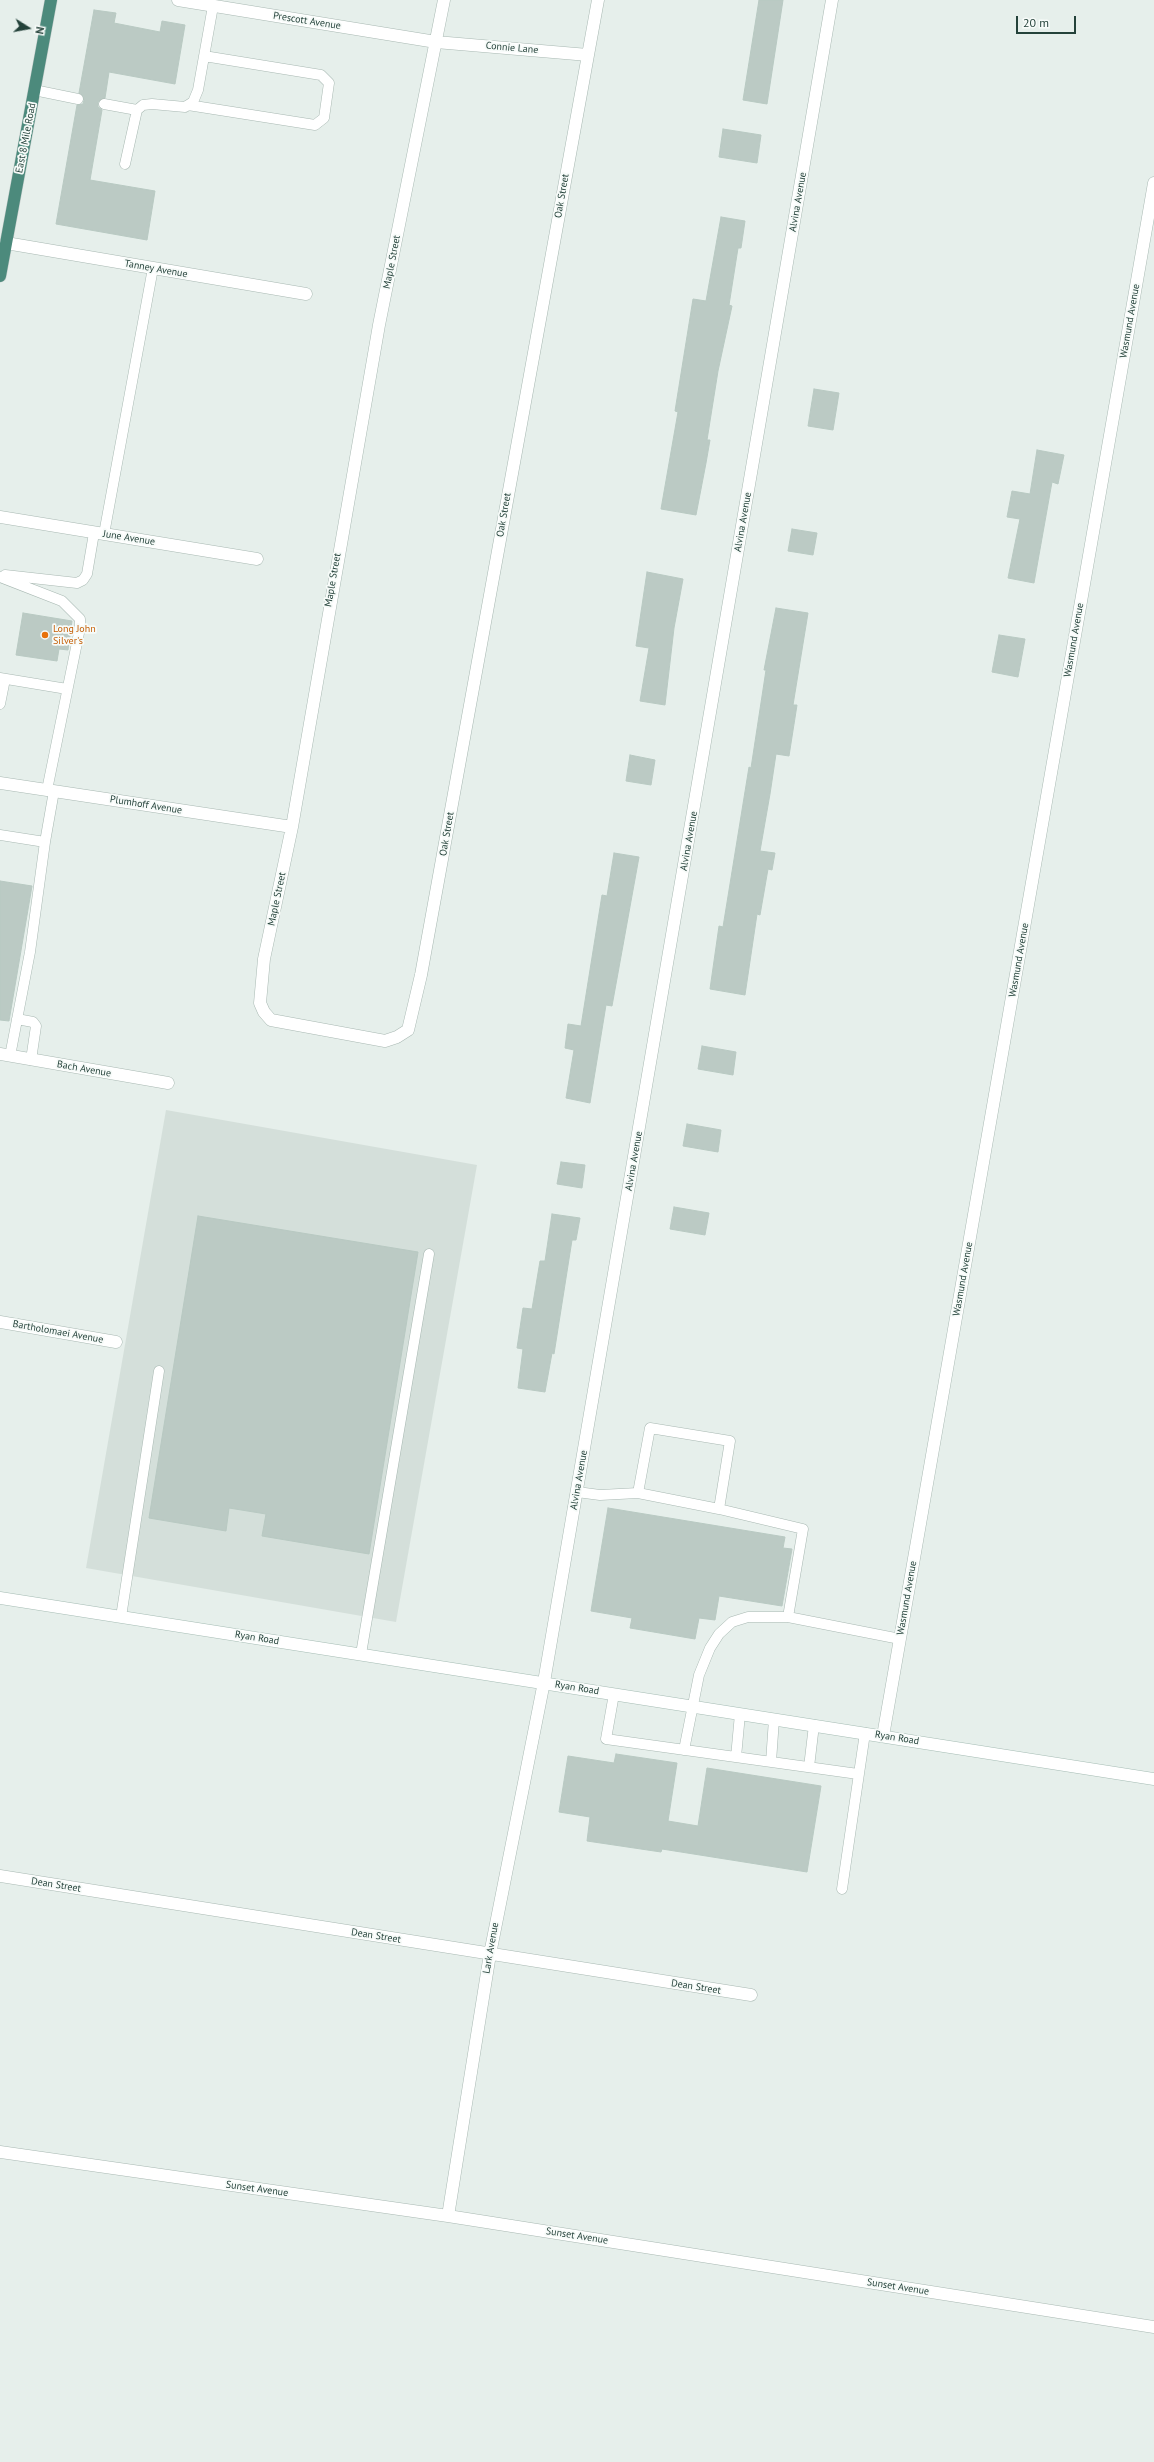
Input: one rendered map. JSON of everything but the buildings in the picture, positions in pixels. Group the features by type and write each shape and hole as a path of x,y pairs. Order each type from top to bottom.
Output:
{"highway":[{"name":"East 8 Mile Road","path":"0,276 51,0"}],"street":[{"name":"Prescott Avenue","path":"178,0 436,42"},
{"name":"Maple Street","path":"408,1030 397,1037 385,1041 271,1020 264,1012 260,1003 264,960 292,827 379,325 444,0"},
{"name":"Oak Street","path":"408,1030 422,967 598,0"},
{"name":"Alvina Avenue","path":"544,1682 832,0"},
{"name":"Connie Lane","path":"436,42 588,55"},
{"name":"Wasmund Avenue","path":"883,1736 1154,183"},
{"name":"Tanney Avenue","path":"6,243 306,294"},
{"name":"June Avenue","path":"0,518 258,559"},
{"name":"Plumhoff Avenue","path":"0,783 292,827"},
{"name":"Bach Avenue","path":"5,1055 168,1083"},
{"name":"Bartholomaei Avenue","path":"0,1322 116,1342"},
{"name":"Ryan Road","path":"0,1598 544,1682 1154,1779"},
{"name":"Lark Avenue","path":"448,2216 490,1954 544,1682"},
{"name":"Dean Street","path":"0,1876 751,1995"},
{"name":"Sunset Avenue","path":"0,2152 448,2216 1154,2327"}],"lane":[{"path":"188,105 193,102 198,90 213,6"},
{"path":"125,164 137,110 143,105 152,104 172,107 188,105 315,125 324,118 329,83 321,75 204,56"},
{"path":"34,90 78,99"},
{"path":"104,104 137,110"},
{"path":"0,576 77,583 83,580 87,574 99,533 153,268"},
{"path":"0,576 62,601 80,619 80,628 67,688 50,791 45,842 30,952 17,1019 5,1055"},
{"path":"0,704 2,678 67,688"},
{"path":"0,834 45,842"},
{"path":"17,1019 33,1022 36,1026 31,1060"},
{"path":"361,1654 429,1254"},
{"path":"121,1617 159,1371"},
{"path":"638,1493 650,1428 730,1441 719,1509"},
{"path":"577,1492 600,1495 638,1493 719,1509 803,1529 788,1617"},
{"path":"684,1750 691,1706 699,1674 710,1648 719,1634 732,1622 748,1617 788,1617 900,1639"},
{"path":"614,1694 606,1739 858,1774"},
{"path":"736,1757 740,1714"},
{"path":"771,1762 774,1719"},
{"path":"809,1767 814,1725"},
{"path":"842,1889 865,1733"}],"shaded area":[{"path":"166,1110 477,1165 396,1622 86,1568"}],"place":[{"name":"Long John Silver's","path":"45,635"}]}
